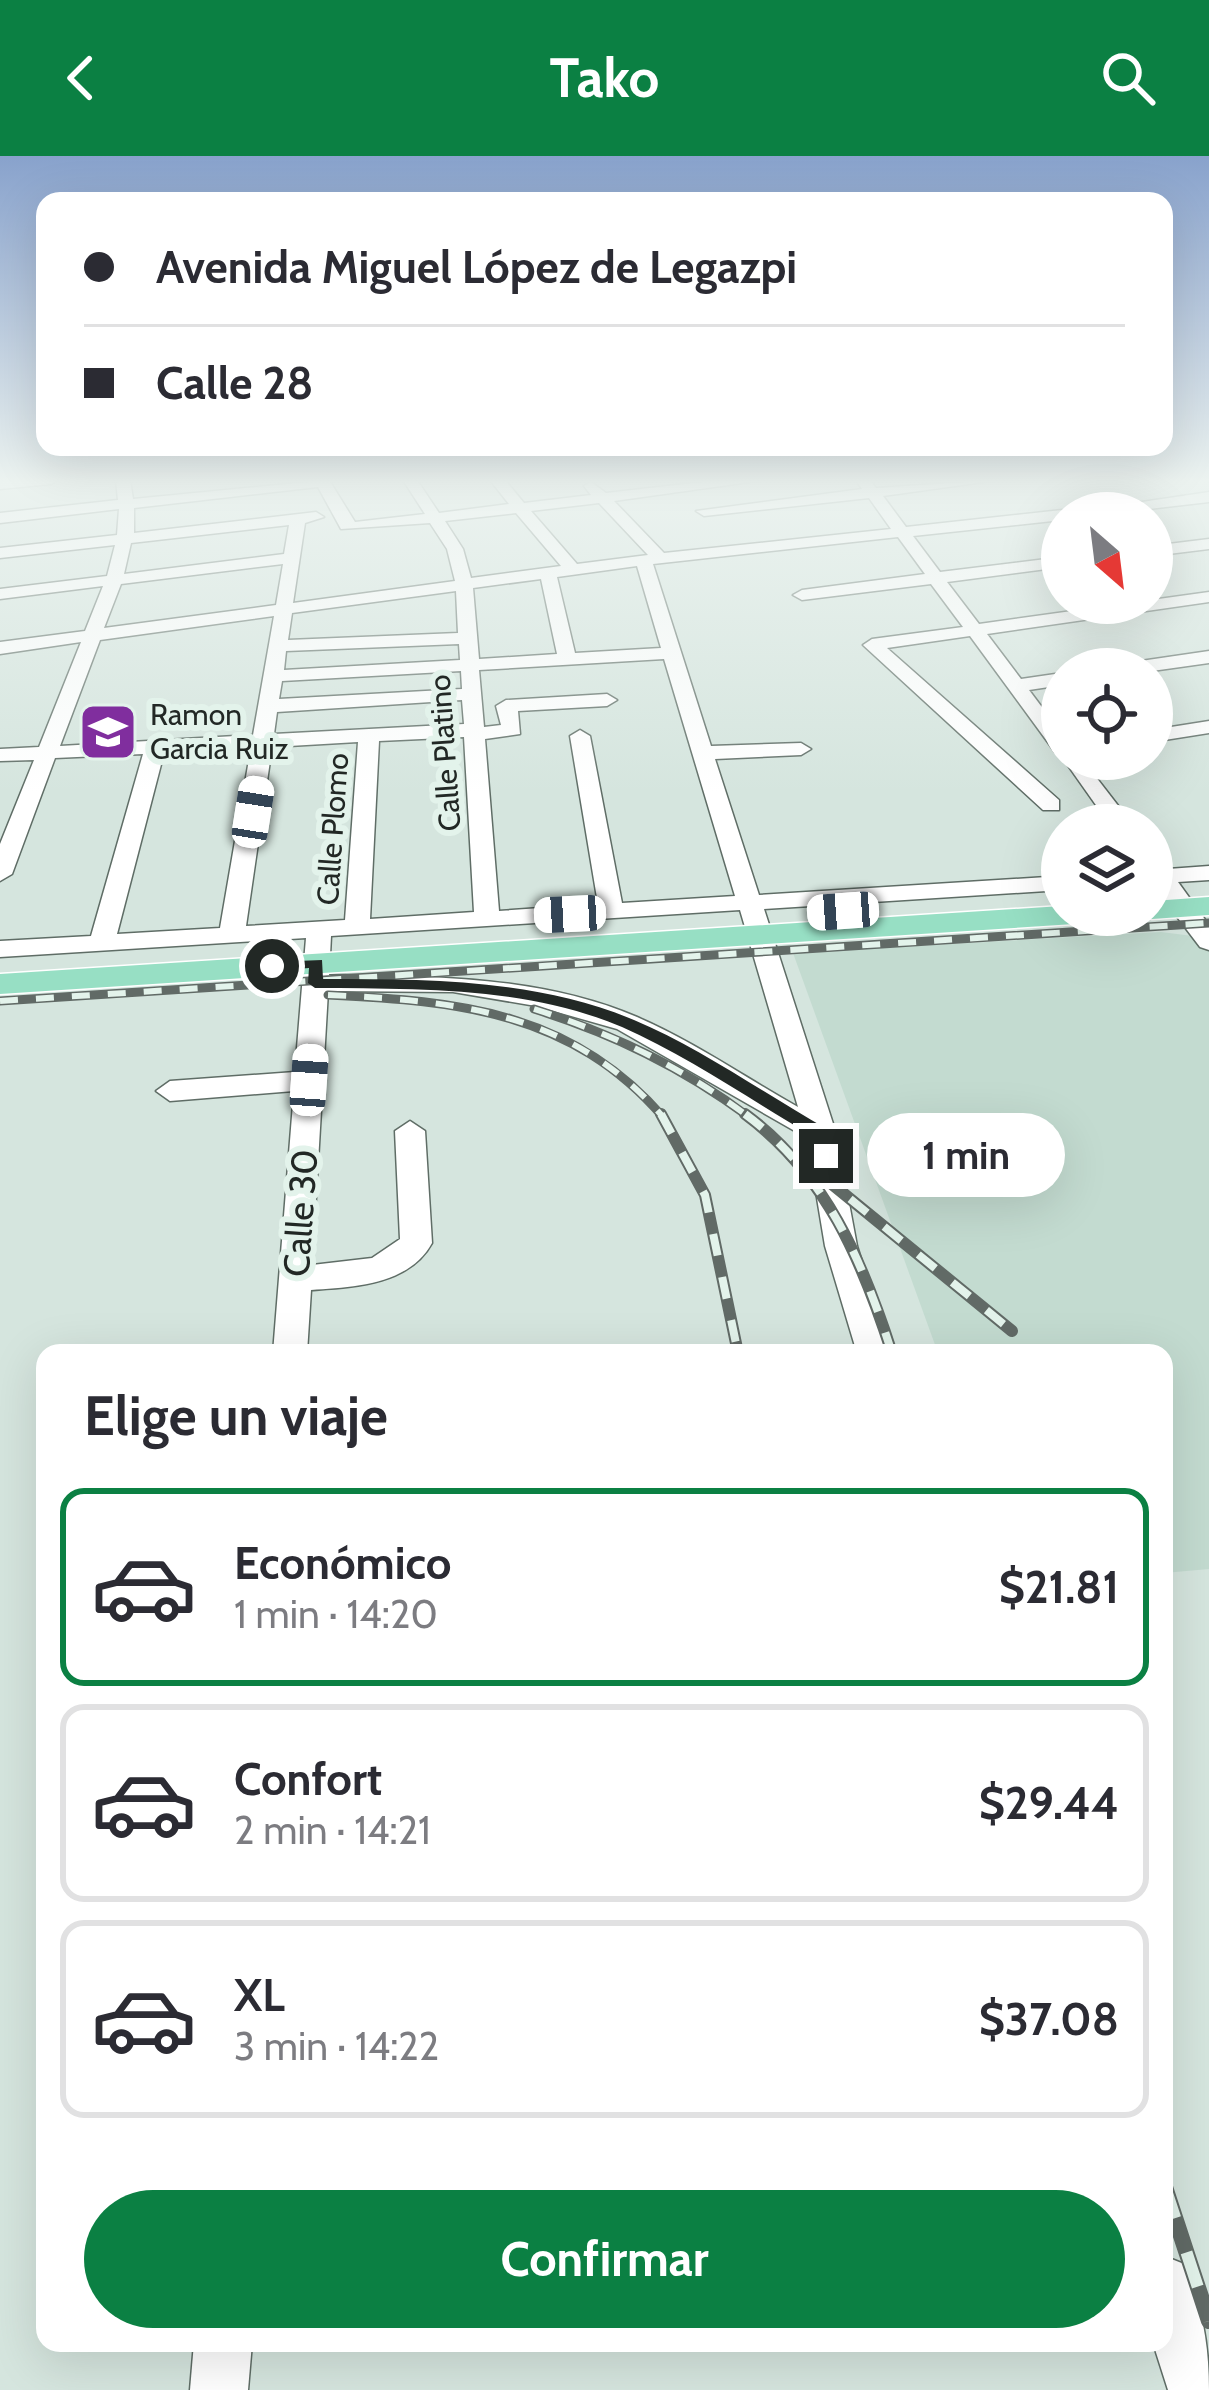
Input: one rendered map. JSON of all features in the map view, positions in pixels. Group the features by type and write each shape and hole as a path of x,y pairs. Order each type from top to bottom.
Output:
{"main road":[{"path":"0,984 755,918 1041,898"},
{"path":"755,918 1041,915"},
{"path":"0,964 317,955"}],"street":[{"path":"0,594 79,584"},
{"path":"0,874 112,584"},
{"path":"232,934 289,584"},
{"path":"0,674 6,647 285,612 456,584"},
{"name":"Calle Platino","path":"464,584 487,919"},
{"path":"550,584 566,658"},
{"path":"657,584 672,652 821,1133 841,1246 871,1344"},
{"path":"802,595 886,584"},
{"path":"940,584 1041,720"},
{"path":"1051,804 872,644 1209,597"},
{"path":"285,612 466,608"},
{"path":"280,646 468,638"},
{"path":"275,676 672,652"},
{"path":"1173,662 1209,657"},
{"path":"1016,686 1041,682"},
{"path":"270,706 471,694"},
{"path":"0,755 514,730 506,706 607,700"},
{"path":"1173,733 1209,727"},
{"name":"Calle Plomo","path":"357,926 369,736"},
{"path":"580,736 611,911"},
{"path":"102,942 155,747"},
{"path":"704,753 801,748"},
{"path":"1087,780 1106,804"},
{"path":"1180,902 1209,874"},
{"path":"317,955 357,926 611,911 755,918 1041,885"},
{"path":"0,949 232,934 453,984 538,998 627,1023 821,1133"},
{"name":"Calle 30","path":"291,1344 317,955"},
{"path":"170,1091 309,1080"},
{"path":"295,1279 389,1268 408,1254 416,1243 410,1131"},
{"path":"1173,2313 1197,2390"},
{"path":"219,2390 222,2352"}],"shaded area":[{"path":"1173,934 1209,938 1209,1569 1173,1572 1173,1344 935,1344 793,953 1091,936"}],"railway":[{"path":"0,1001 1209,923"},
{"path":"328,995 423,1002 511,1019 591,1054 662,1116"},
{"path":"534,1009 646,1054 747,1116"},
{"path":"662,1116 705,1195 736,1344"},
{"path":"747,1116 798,1164 838,1221 889,1344"},
{"path":"816,1171 1012,1331"},
{"path":"1173,2211 1209,2321"}],"place":[{"name":"Ramon Garcia Ruiz","path":"108,732"}],"route":[{"path":"272,966 316,963 315,983 453,984 538,998 627,1023 821,1133 826,1156"}]}
